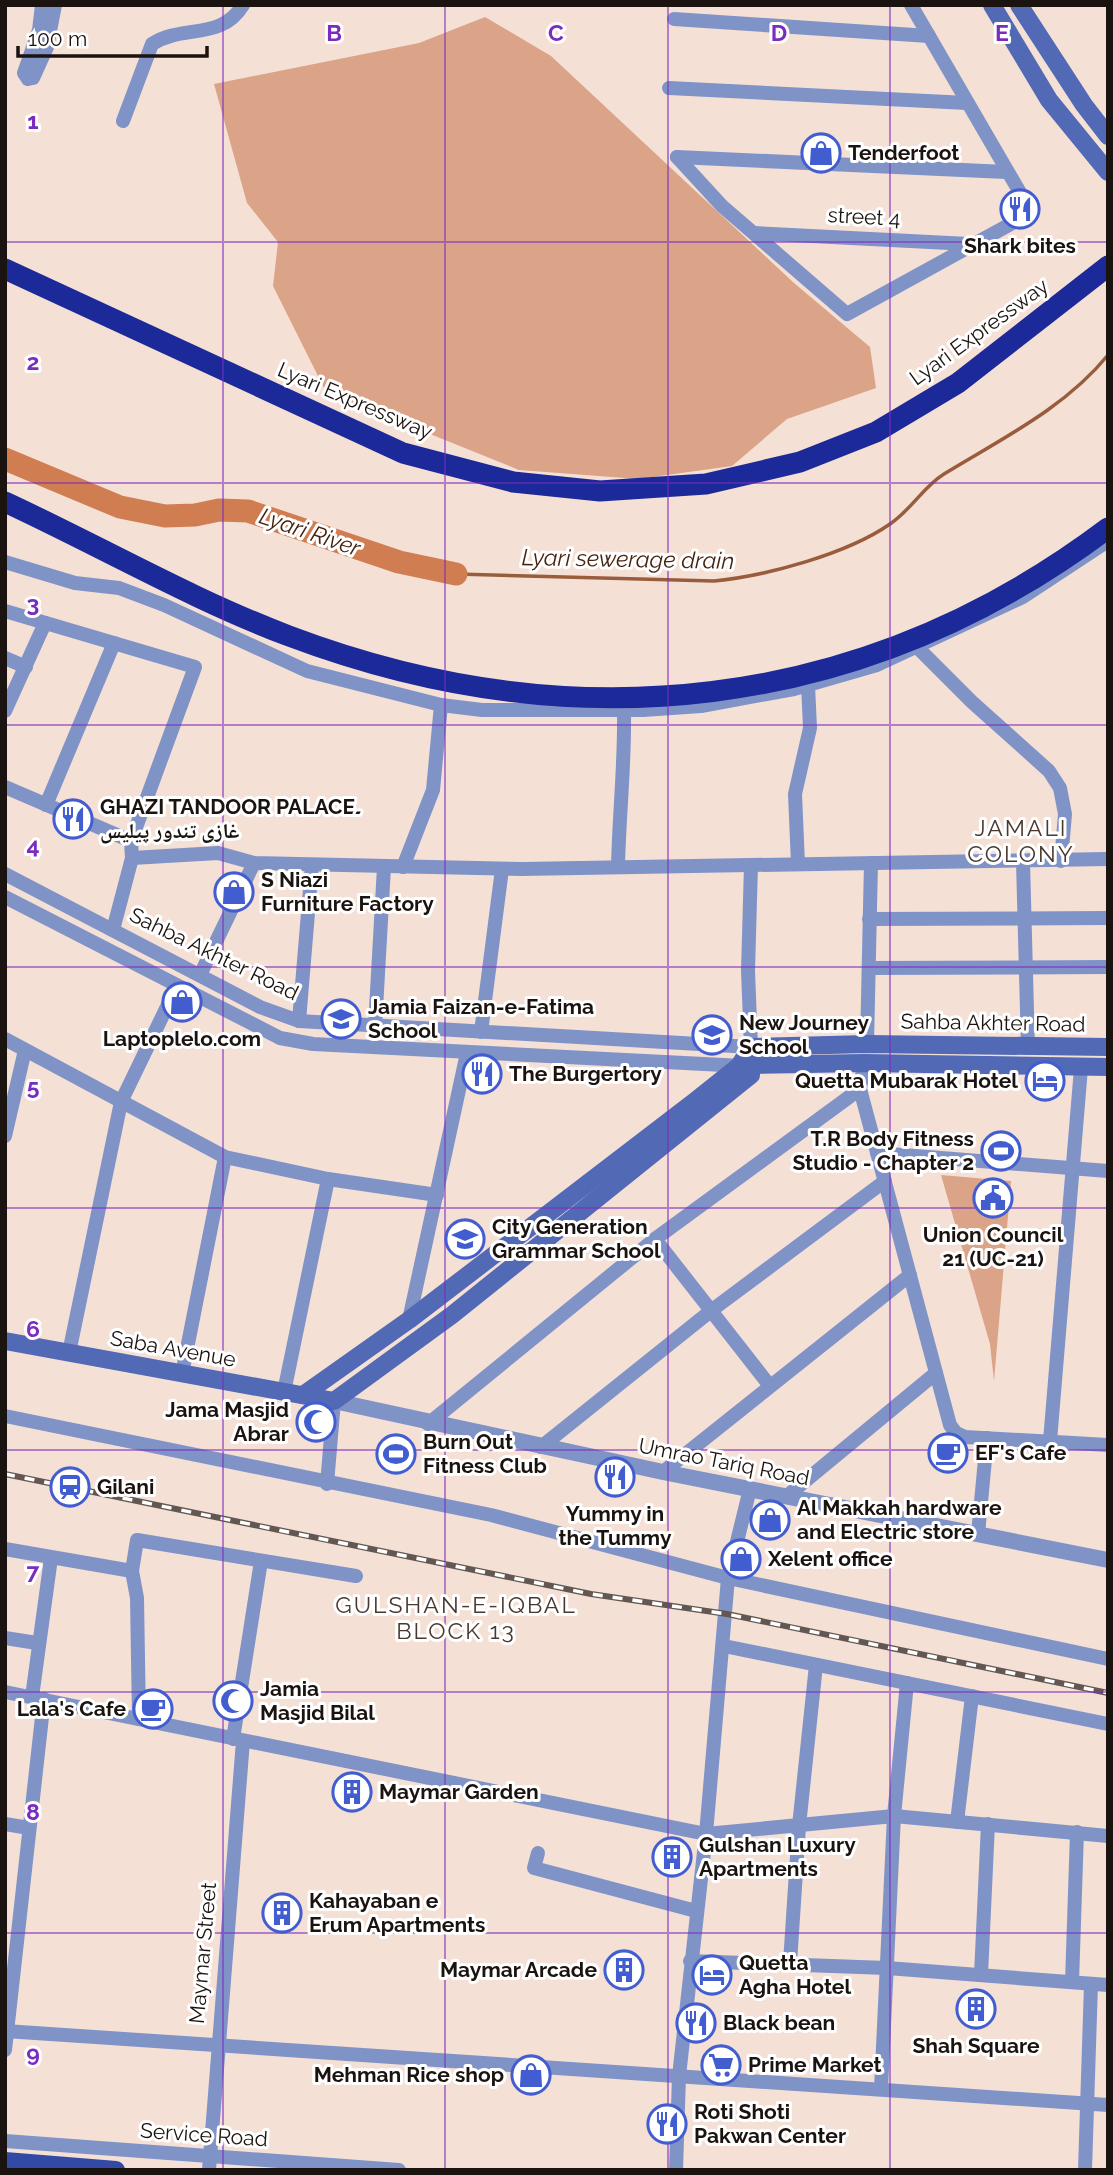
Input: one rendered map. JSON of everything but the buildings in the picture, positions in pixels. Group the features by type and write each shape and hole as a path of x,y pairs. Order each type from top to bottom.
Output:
{"highway":[{"name":"Lyari Expressway","path":"5,270 403,453 513,482 600,491 706,484 800,462 876,432 958,383 1108,266"},
{"path":"5,502 218,606 327,649 473,688 585,698 699,694 772,681 846,663 990,602 1056,564 1108,528"}],"main road":[{"path":"992,5 1049,100 1108,172"},
{"path":"1019,5 1084,105 1108,136"},
{"name":"Sahba Akhter Road","path":"751,1047 867,1044 1108,1047"},
{"path":"334,1401 452,1315 698,1108 745,1066 751,1047"},
{"name":"Sahba Akhter Road","path":"745,1066 863,1063 1108,1067"},
{"path":"303,1395 698,1108"},
{"name":"Saba Avenue","path":"5,1341 334,1401"},
{"path":"5,2161 116,2170"}],"street":[{"path":"42,5 39,30 24,73 28,79 33,78 47,47 55,5"},
{"path":"123,121 152,44 162,37 223,26 236,16 243,5"},
{"path":"911,5 1029,212 846,314 722,206 677,157 1006,172"},
{"path":"674,19 929,36"},
{"path":"669,88 967,103"},
{"name":"street 4","path":"754,233 971,244"},
{"path":"5,562 75,583 118,588 164,605 307,671 442,705 482,710 624,711 701,706 808,685 877,665 1023,597 1108,541"},
{"path":"5,611 195,667 131,841 132,858 113,930"},
{"path":"5,711 45,623"},
{"path":"46,805 114,643"},
{"path":"918,648 972,702 1049,771 1060,788 1065,814 1061,861"},
{"path":"5,658 26,667"},
{"path":"798,864 795,794 810,728 808,685"},
{"path":"403,867 433,790 442,705"},
{"path":"618,867 619,809 625,770 624,711"},
{"path":"5,787 131,841"},
{"path":"132,858 218,853 254,863 502,869 1108,859"},
{"path":"1023,862 1028,1048"},
{"path":"200,975 254,863"},
{"path":"867,1044 871,863"},
{"path":"299,1021 312,865"},
{"path":"751,865 748,971 751,1047"},
{"path":"375,1027 384,867"},
{"path":"481,1032 502,869"},
{"name":"Sahba Akhter Road","path":"5,874 280,1016 299,1021 751,1047"},
{"name":"Sahba Akhter Road","path":"5,897 280,1038 313,1044 745,1066"},
{"path":"869,919 1108,918"},
{"path":"869,968 1108,967"},
{"path":"69,1353 121,1102 177,986"},
{"path":"5,1039 225,1157 328,1179 437,1195"},
{"path":"5,1136 25,1050"},
{"path":"409,1320 467,1053"},
{"path":"863,1063 860,1088 950,1425 956,1433 987,1438 1108,1445"},
{"path":"1049,1441 1081,1068"},
{"path":"428,1424 655,1239 860,1088"},
{"path":"877,1153 1108,1171"},
{"path":"182,1374 225,1157"},
{"path":"284,1392 328,1179"},
{"path":"541,1447 712,1310 885,1181"},
{"path":"655,1239 769,1386"},
{"path":"663,1472 910,1275"},
{"path":"787,1496 936,1373"},
{"path":"327,1484 334,1401"},
{"name":"Umrao Tariq Road","path":"334,1401 428,1424 1108,1560"},
{"path":"5,1416 327,1484 491,1515 728,1578 1108,1659"},
{"path":"978,1534 987,1438"},
{"path":"676,2170 679,2076 706,1835 728,1578 750,1489"},
{"path":"139,1719 137,1598 132,1571 137,1541 356,1576"},
{"path":"5,1549 132,1571"},
{"path":"5,2050 29,1828 38,1698 37,1643 51,1558"},
{"name":"Maymar Street","path":"209,2163 238,1740 261,1560"},
{"path":"5,1638 37,1643"},
{"path":"724,1646 1108,1724"},
{"path":"790,1963 799,1826 816,1665"},
{"path":"881,2089 894,1816 907,1683"},
{"path":"5,1692 706,1835 894,1816 1108,1836"},
{"path":"957,1822 972,1696"},
{"path":"5,1824 29,1828"},
{"path":"981,1975 988,1824"},
{"path":"1072,1982 1077,1832"},
{"path":"538,1853 534,1868 696,1911"},
{"path":"690,1961 887,1968 1108,1985"},
{"path":"1085,2170 1091,1984"},
{"path":"6,2031 1108,2105"},
{"name":"Service Road","path":"5,2141 209,2163 399,2170"},
{"path":"37,2163 38,2144"}],"shaded area":[{"path":"485,17 551,56 794,283 870,347 876,388 787,419 732,466 638,479 519,470 326,392 273,286 278,242 247,203 214,84 419,43"},
{"path":"941,1175 1011,1181 994,1381 990,1344"}],"waterway":[{"name":"Lyari sewerage drain","path":"456,574 714,581 781,569 829,554 890,524 937,479 1052,407 1091,374 1108,355"},
{"name":"Lyari River","path":"5,459 120,507 165,516 195,515 219,510 248,511 399,562 456,574"}],"railway":[{"path":"5,1474 591,1594 727,1614 1108,1693"}],"place":[{"name":"Tenderfoot","path":"821,153"},
{"name":"Shark bites","path":"1020,209"},
{"name":"GHAZI TANDOOR PALACE۔ غازی تندور پیلیس","path":"73,819"},
{"name":"S Niazi Furniture Factory","path":"234,892"},
{"name":"Laptoplelo.com","path":"182,1002"},
{"name":"Jamia Faizan-e-Fatima School","path":"341,1019"},
{"name":"New Journey School","path":"712,1035"},
{"name":"The Burgertory","path":"482,1074"},
{"name":"Quetta Mubarak Hotel","path":"1045,1081"},
{"name":"T.R Body Fitness Studio - Chapter 2","path":"1001,1151"},
{"name":"Union Council 21 (UC-21)","path":"993,1198"},
{"name":"City Generation Grammar School","path":"465,1239"},
{"name":"Jama Masjid Abrar","path":"316,1422"},
{"name":"EF's Cafe","path":"948,1453"},
{"name":"Burn Out Fitness Club","path":"396,1454"},
{"name":"Yummy in the Tummy","path":"615,1477"},
{"name":"Gilani","path":"70,1487"},
{"name":"Al Makkah hardware and Electric store","path":"770,1520"},
{"name":"Xelent office","path":"741,1559"},
{"name":"Jamia Masjid Bilal","path":"233,1701"},
{"name":"Lala's Cafe","path":"153,1709"},
{"name":"Maymar Garden","path":"352,1792"},
{"name":"Gulshan Luxury Apartments","path":"672,1857"},
{"name":"Kahayaban e Erum Apartments","path":"282,1913"},
{"name":"Maymar Arcade","path":"624,1970"},
{"name":"Quetta Agha Hotel","path":"712,1975"},
{"name":"Shah Square","path":"976,2009"},
{"name":"Black bean","path":"696,2023"},
{"name":"Prime Market","path":"721,2065"},
{"name":"Mehman Rice shop","path":"531,2075"},
{"name":"Roti Shoti Pakwan Center","path":"667,2124"}],"district":[{"name":"JAMALI COLONY","path":"1021,841"},
{"name":"GULSHAN-E-IQBAL BLOCK 13","path":"456,1618"}]}
